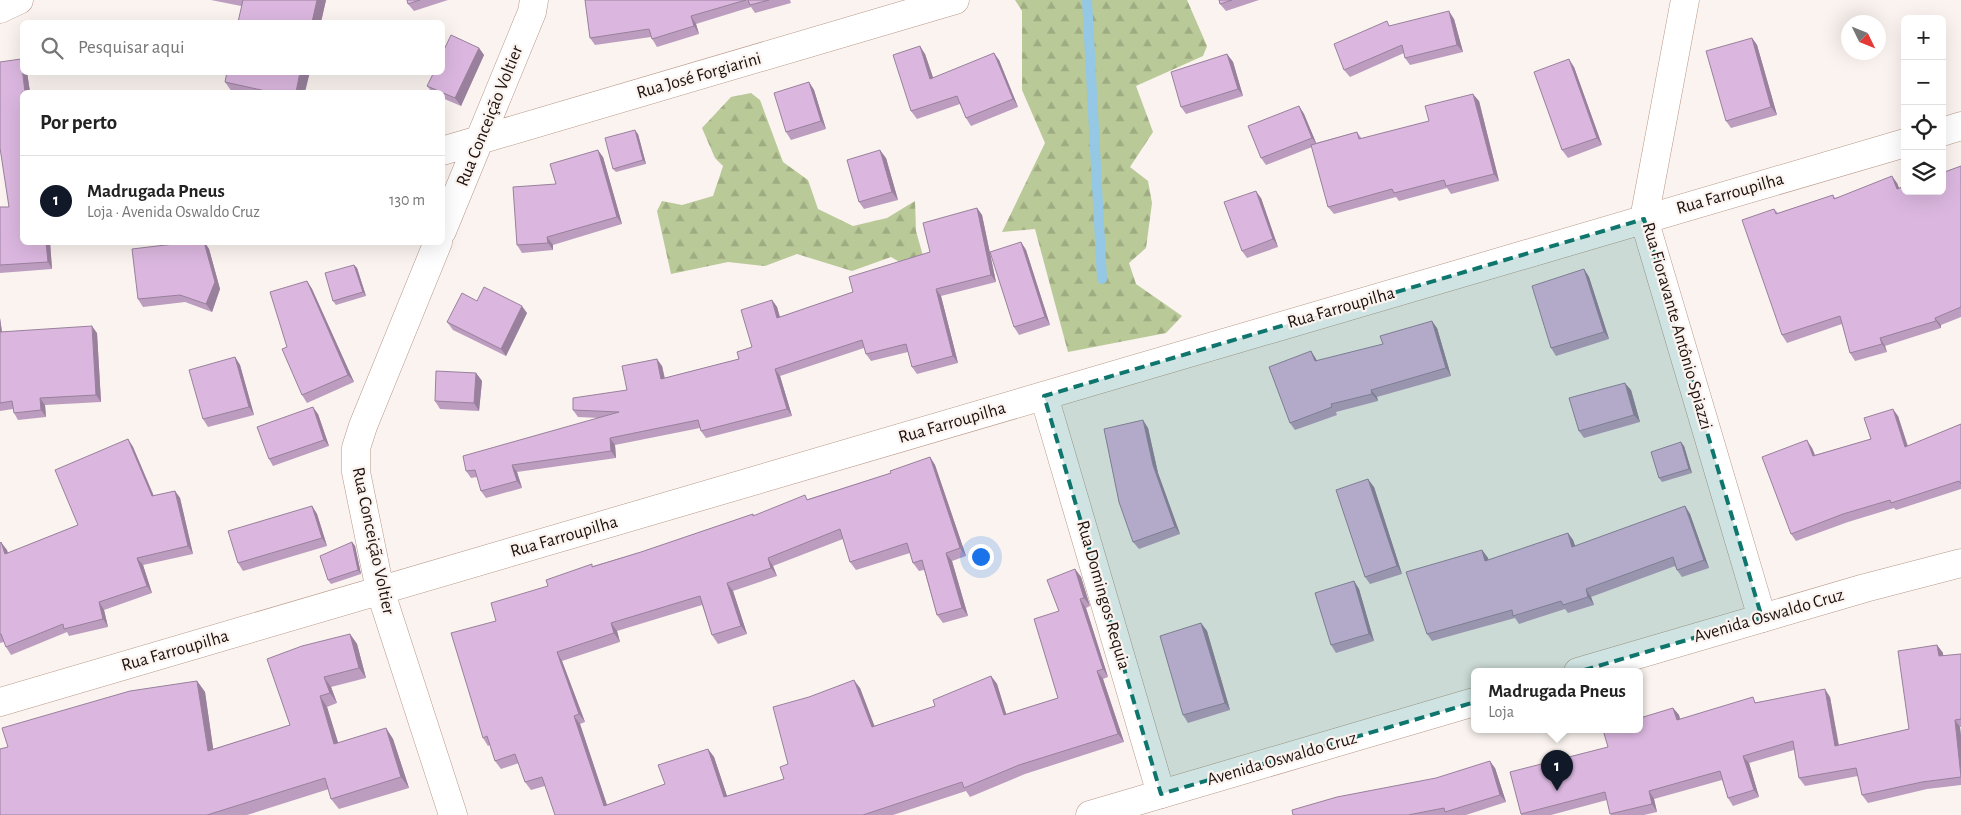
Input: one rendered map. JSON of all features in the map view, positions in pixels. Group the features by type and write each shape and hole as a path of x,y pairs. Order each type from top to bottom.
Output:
{"street":[{"path":"0,9 19,0"},
{"name":"Rua Conceição Voltier","path":"445,224 532,12 534,0"},
{"name":"Rua José Forgiarini","path":"445,150 955,0"},
{"name":"Rua Fioravante Antônio Spiazzi","path":"1685,0 1644,219 1762,618"},
{"path":"1946,131 1961,126"},
{"name":"Rua Farroupilha","path":"0,702 1901,144"},
{"name":"Rua Conceição Voltier","path":"437,245 363,426 356,448 356,472 380,590 453,815"},
{"name":"Rua Domingos Requia","path":"1044,396 1161,794"},
{"name":"Avenida Oswaldo Cruz","path":"1592,668 1762,618 1961,563"},
{"name":"Avenida Oswaldo Cruz","path":"1090,815 1471,703"}],"highlighted area":[{"path":"1644,219 1762,618 1161,794 1044,396"}],"green space":[{"path":"1015,0 1187,0 1207,46 1203,56 1136,86 1153,132 1130,167 1148,181 1152,203 1146,248 1129,263 1136,284 1182,316 1166,333 1068,352 1035,229 1002,232 1045,143 1022,90 1022,11"},
{"path":"751,93 760,100 783,162 808,180 818,209 853,226 887,218 915,201 916,231 934,295 910,268 891,257 852,271 797,254 765,266 728,262 671,274 657,211 662,201 682,205 713,196 723,166 715,158 702,128 731,97"}],"building":[{"path":"243,0 317,0 312,20 238,20"},
{"path":"407,0 420,0 408,4"},
{"path":"585,0 746,0 691,16 694,26 652,39 649,29 590,38"},
{"path":"748,0 769,0 750,5"},
{"path":"1219,0 1232,0 1220,4"},
{"path":"1449,11 1457,45 1405,58 1402,45 1344,70 1334,44 1387,21 1389,26"},
{"path":"451,35 479,48 455,98 445,94 445,90 436,90 427,86 432,75 445,75 445,48"},
{"path":"1752,38 1771,107 1726,121 1706,51"},
{"path":"920,46 930,79 994,53 1013,99 966,118 957,96 911,111 893,55"},
{"path":"1227,54 1238,89 1181,107 1171,72"},
{"path":"20,59 20,75 23,75 25,90 20,90 20,245 46,245 48,262 0,265 0,207 9,207 0,148 0,62"},
{"path":"1569,59 1597,138 1562,150 1534,72"},
{"path":"226,75 299,75 296,90 261,90 225,82"},
{"path":"809,82 821,121 786,132 774,93"},
{"path":"1473,94 1494,174 1446,186 1444,180 1394,193 1392,189 1328,207 1311,145 1357,132 1359,139 1429,121 1425,106"},
{"path":"1299,106 1312,138 1261,158 1248,126"},
{"path":"635,130 643,160 613,169 605,138"},
{"path":"598,150 617,217 547,237 548,243 517,245 513,187 556,184 550,164"},
{"path":"880,150 892,192 859,202 847,160"},
{"path":"1961,166 1961,307 1935,318 1936,321 1880,338 1882,344 1850,353 1840,316 1782,335 1742,220 1774,209 1776,214 1833,195 1834,199 1892,176 1897,189 1901,188 1901,195 1946,195 1946,172"},
{"path":"1256,191 1273,239 1242,251 1224,202"},
{"path":"977,208 991,275 936,289 953,356 912,367 906,344 866,354 862,340 775,369 787,409 701,431 698,420 610,438 611,451 512,465 517,481 481,491 475,470 466,471 463,456 619,412 573,410 573,398 627,390 622,366 657,359 661,379 739,359 737,352 752,347 741,310 772,300 777,318 853,292 849,277 930,252 923,223"},
{"path":"1021,242 1045,317 1014,327 990,252"},
{"path":"166,245 205,245 215,282 206,304 180,295 138,299 132,249"},
{"path":"354,265 363,292 333,301 325,273"},
{"path":"1584,269 1604,332 1551,348 1532,286"},
{"path":"307,281 348,375 302,395 282,349 287,347 270,292"},
{"path":"484,287 522,306 501,349 447,322 462,293 477,301"},
{"path":"1432,321 1446,368 1371,390 1372,394 1331,404 1332,407 1290,423 1269,367 1311,351 1315,361 1383,344 1380,336"},
{"path":"92,326 96,395 40,398 41,410 14,413 12,401 0,403 0,332"},
{"path":"235,357 249,407 203,419 189,370"},
{"path":"436,371 476,373 474,403 435,401"},
{"path":"1625,383 1634,415 1579,431 1569,398"},
{"path":"313,407 324,440 269,459 257,427"},
{"path":"1893,409 1905,447 1961,424 1961,484 1959,481 1891,503 1890,500 1843,514 1791,534 1762,457 1807,440 1813,456 1871,439 1864,418"},
{"path":"1143,420 1153,465 1175,527 1133,542 1119,502 1104,429"},
{"path":"128,439 152,496 175,491 188,546 137,558 147,586 99,602 103,619 64,629 63,624 6,647 0,634 0,543 5,554 78,525 55,470"},
{"path":"1681,442 1689,469 1659,478 1651,452"},
{"path":"930,457 960,548 946,553 962,608 937,615 922,560 913,563 907,543 850,562 840,529 768,558 771,568 727,583 741,626 712,635 700,596 611,623 614,633 557,652 579,714 574,716 604,806 665,784 658,765 708,749 724,797 784,779 780,767 788,764 773,707 809,697 854,680 872,727 935,706 933,700 991,676 1004,715 1058,698 1034,619 1059,611 1047,580 1075,569 1084,598 1080,599 1103,669 1097,671 1118,734 1019,765 964,788 962,782 863,815 555,815 542,777 525,782 515,754 495,761 487,736 483,738 451,633 496,621 491,603 548,586 546,580 592,564 592,567 753,514 753,516 805,495 807,500 891,473 890,471"},
{"path":"1368,479 1397,566 1365,577 1336,490"},
{"path":"312,506 322,538 238,563 228,531"},
{"path":"1685,506 1704,560 1677,570 1673,557 1586,589 1588,597 1563,605 1561,601 1513,616 1512,610 1427,634 1406,572 1482,550 1485,561 1568,533 1572,547"},
{"path":"352,542 358,570 328,580 320,556"},
{"path":"1354,581 1369,634 1331,645 1315,593"},
{"path":"1201,623 1225,703 1183,715 1160,636"},
{"path":"350,634 359,668 324,677 330,693 320,696 334,744 386,728 401,777 331,799 325,778 207,815 0,815 0,749 8,747 2,728 130,691 197,681 208,751 290,725 267,659 302,646"},
{"path":"1937,645 1939,656 1961,654 1961,719 1955,720 1961,777 1922,782 1862,795 1856,768 1799,778 1793,741 1743,756 1754,790 1728,798 1720,771 1649,791 1652,804 1610,814 1605,792 1521,814 1510,772 1608,747 1604,733 1643,733 1643,717 1673,708 1677,720 1753,697 1755,703 1825,689 1835,746 1909,729 1898,651"},
{"path":"1490,761 1500,795 1445,812 1444,808 1408,815 1293,815 1292,810 1337,797 1436,778"}],"waterway":[{"path":"1087,0 1102,279"}],"place":[{"name":"Madrugada Pneus","path":"1557,791"}]}
